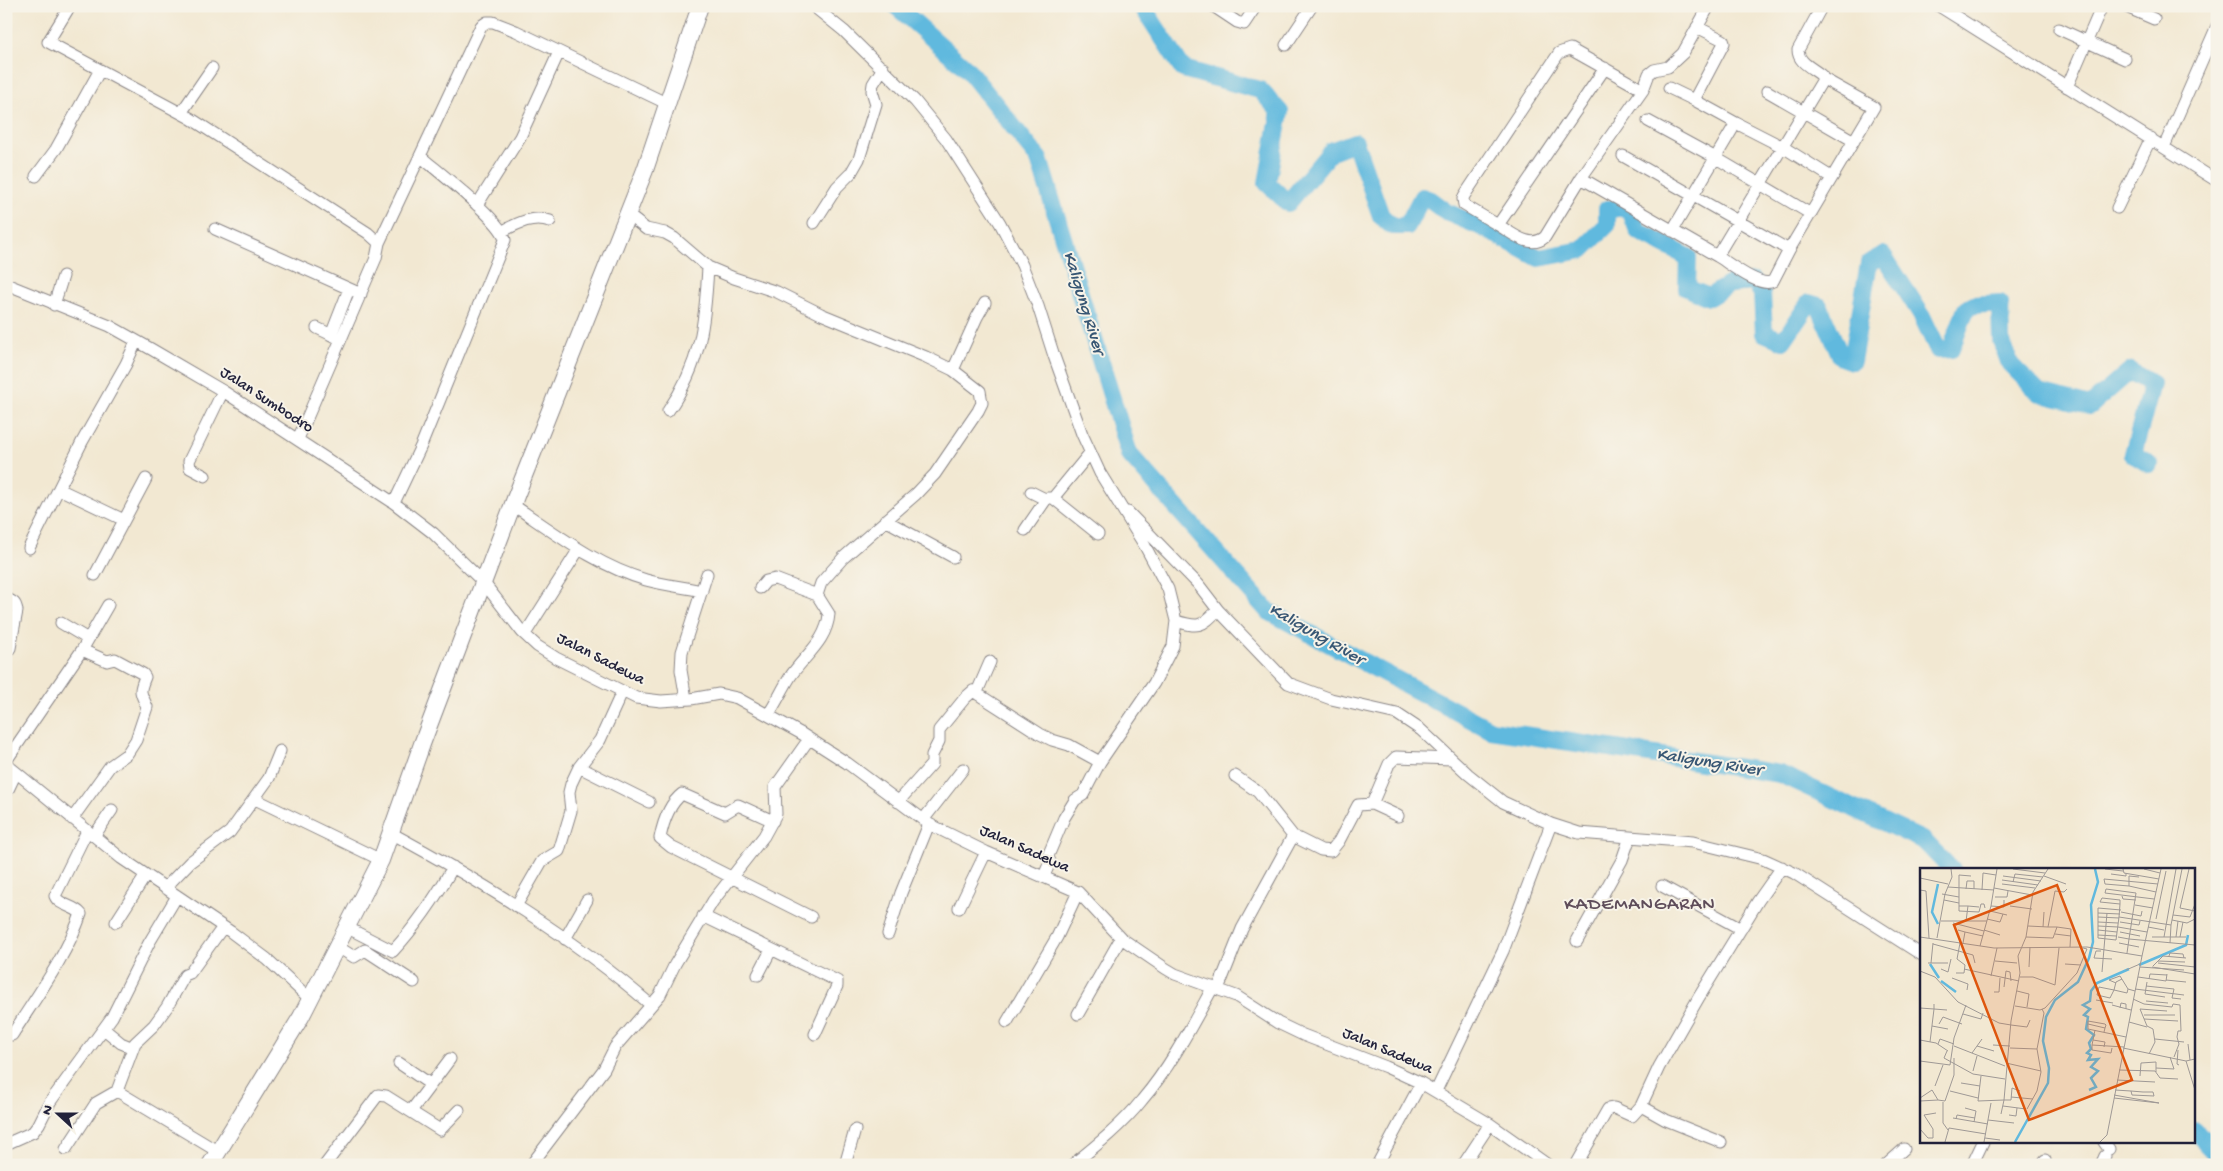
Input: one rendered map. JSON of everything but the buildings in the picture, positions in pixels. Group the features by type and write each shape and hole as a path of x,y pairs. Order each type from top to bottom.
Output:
{"main road":[{"path":"214,1158 310,999 348,928 381,860 419,753 487,587 513,505 628,215 700,10"}],"street":[{"path":"70,6 48,42 181,113 379,243"},
{"path":"813,6 882,68 915,101 946,139 1013,248 1038,306 1057,365 1090,453 1168,589 1176,620 1173,646 1154,683 1100,762 1083,795 1075,800 1064,818 1048,856 1050,862 1045,872"},
{"path":"1213,6 1237,22 1244,24 1256,6"},
{"path":"1286,45 1312,6"},
{"path":"1643,90 1570,49 1559,53 1462,199 1464,205 1530,242 1539,242 1545,238 1581,178 1643,90 1650,74 1654,70 1668,67 1678,58 1709,6"},
{"path":"1581,178 1757,281 1766,284 1773,281 1831,177 1873,110 1873,105 1822,78 1802,62 1798,55 1798,50 1822,6"},
{"path":"1939,6 2217,181"},
{"path":"2067,87 2102,6"},
{"path":"2124,6 2154,19"},
{"path":"298,439 378,253 379,243 484,23 500,24 668,104"},
{"path":"2164,147 2217,26"},
{"path":"1694,100 1724,43 1722,40 1697,27"},
{"path":"2059,29 2125,59"},
{"path":"477,205 503,167 520,137 559,52"},
{"path":"181,113 212,68"},
{"path":"814,222 837,187 851,172 859,159 876,104 872,91 873,84 882,68"},
{"path":"1498,225 1605,68"},
{"path":"36,176 56,149 100,70"},
{"path":"1717,256 1822,78"},
{"path":"1669,88 1782,147 1831,177"},
{"path":"1768,91 1854,141"},
{"path":"1648,122 1716,158 1811,214"},
{"path":"1672,231 1736,123"},
{"path":"2118,208 2151,138"},
{"path":"394,502 421,446 505,240 503,231 477,205 420,156"},
{"path":"1623,156 1789,250"},
{"path":"628,215 646,229 665,233 674,238 708,267 777,292 821,314 926,357 953,370 980,390 982,397 978,411 950,456 916,494 843,558 821,583 817,595"},
{"path":"503,231 532,219 538,218 550,222"},
{"path":"215,229 361,294"},
{"path":"668,411 695,360 701,341 708,267"},
{"path":"54,304 63,276"},
{"name":"Jalan Sumbodro","path":"6,284 110,326 224,391 394,502 433,533 487,587"},
{"path":"331,335 349,289"},
{"path":"953,370 977,316 985,303"},
{"path":"317,328 342,340"},
{"path":"29,548 82,442 126,364 136,342"},
{"path":"205,476 190,468 189,461 224,391"},
{"path":"1025,530 1049,499 1090,453"},
{"path":"96,575 146,479"},
{"path":"59,489 124,520"},
{"path":"1031,492 1049,499 1098,534"},
{"path":"513,505 579,550 604,563 645,580 702,591"},
{"path":"1119,505 1134,517 1198,584 1218,610 1288,683 1331,699 1397,714 1421,730 1498,799 1551,824 1580,833 1693,842 1763,859 1794,872 1920,954"},
{"path":"885,520 953,557"},
{"path":"525,634 579,550"},
{"path":"685,691 681,670 682,652 707,574"},
{"path":"760,588 766,581 775,579 817,595 829,614 827,629 820,641 790,677 771,710"},
{"name":"Jalan Sadewa","path":"487,587 525,634 556,658 636,698 646,700 685,691 727,695 771,710 809,739 902,797 927,819 986,852 1045,872 1078,892 1122,938 1175,974 1219,984 1278,1023 1303,1036 1386,1067 1421,1083 1439,1084 1490,1124 1548,1165"},
{"path":"6,599 12,600 16,605 17,611 10,648 6,654"},
{"path":"108,605 82,650 6,763 72,819 146,875 267,959 310,999"},
{"path":"1176,620 1193,626 1199,626 1218,610"},
{"path":"61,623 88,639"},
{"path":"72,819 110,766 127,754 136,740 147,707 140,696 139,690 144,677 143,674 115,659 106,661 82,650"},
{"path":"977,692 990,662"},
{"path":"902,797 933,762 932,755 939,741 938,733 940,728 973,691 1040,734 1068,745 1100,762"},
{"path":"516,906 542,861 559,851 571,811 569,792 571,784 579,767 600,740 622,692"},
{"path":"531,1165 604,1069 615,1047 666,986 675,964 703,916 764,836 773,821 777,809 775,787 809,739"},
{"path":"165,888 190,862 230,832 269,778 280,751"},
{"path":"1372,804 1389,764 1396,757 1452,759"},
{"path":"579,767 649,802"},
{"path":"888,934 927,819 963,769"},
{"path":"6,794 16,773"},
{"path":"1235,776 1258,792 1292,836 1320,850 1331,851 1339,841 1355,808 1362,804 1372,804 1398,816"},
{"path":"773,821 740,805 727,814 682,794 677,797 663,822 660,838 671,847 810,917"},
{"path":"255,799 381,860"},
{"path":"8,1037 65,948 81,914 77,910 58,902 55,896 91,833 112,810"},
{"path":"1439,1084 1503,951 1551,824"},
{"path":"391,833 453,866 516,906 628,985 651,1005"},
{"path":"1072,1165 1092,1150 1142,1101 1175,1052 1219,984 1242,929 1292,836"},
{"path":"1578,941 1622,860 1630,837"},
{"path":"959,908 986,852"},
{"path":"348,928 393,951 412,930 433,901 453,866"},
{"path":"1576,1165 1608,1109 1611,1107 1632,1116 1641,1106 1663,1060 1741,929 1782,867"},
{"path":"116,922 146,875"},
{"path":"1662,886 1741,929"},
{"path":"1007,1022 1057,937 1078,892"},
{"path":"6,1144 33,1132 46,1114 50,1102 112,1018 149,943 177,896"},
{"path":"565,939 587,900"},
{"path":"703,916 836,981 837,986 815,1034"},
{"path":"66,1149 96,1103 117,1091 133,1048 144,1033 154,1025 185,975 190,973 223,927"},
{"path":"1078,1014 1122,938"},
{"path":"338,947 354,957 365,950 414,982"},
{"path":"758,975 771,950"},
{"path":"104,1029 121,1042 133,1048"},
{"path":"410,1110 450,1059"},
{"path":"399,1063 430,1084"},
{"path":"1377,1165 1421,1083"},
{"path":"117,1091 214,1158"},
{"path":"326,1165 378,1095 386,1096 440,1130 460,1110"},
{"path":"1641,1106 1666,1120 1721,1142"},
{"path":"1463,1165 1490,1124"},
{"path":"845,1165 854,1130"},
{"path":"1972,1165 1983,1144"},
{"path":"1886,1165 1904,1149"}],"waterway":[{"name":"Kaligung River","path":"896,6 967,69 1039,159 1129,454 1268,611 1491,730 1780,774 1924,841 1950,868"},
{"path":"1142,6 1183,69 1260,90 1280,112 1267,183 1288,203 1331,151 1355,142 1381,216 1392,226 1407,226 1422,197 1430,200 1446,212 1484,228 1539,258 1582,250 1607,225 1607,209 1629,207 1638,231 1688,257 1687,288 1709,297 1730,284 1754,282 1762,293 1764,333 1783,341 1809,303 1819,306 1841,357 1852,361 1869,263 1883,255 1921,314 1938,350 1951,349 1966,309 1974,305 2000,303 2001,340 2010,364 2039,393 2090,406 2130,371 2152,384 2133,454 2149,464"},
{"name":"Kaligung River","path":"2196,1132 2217,1154"}],"district":[{"name":"KADEMANGARAN","path":"1640,905"}]}
